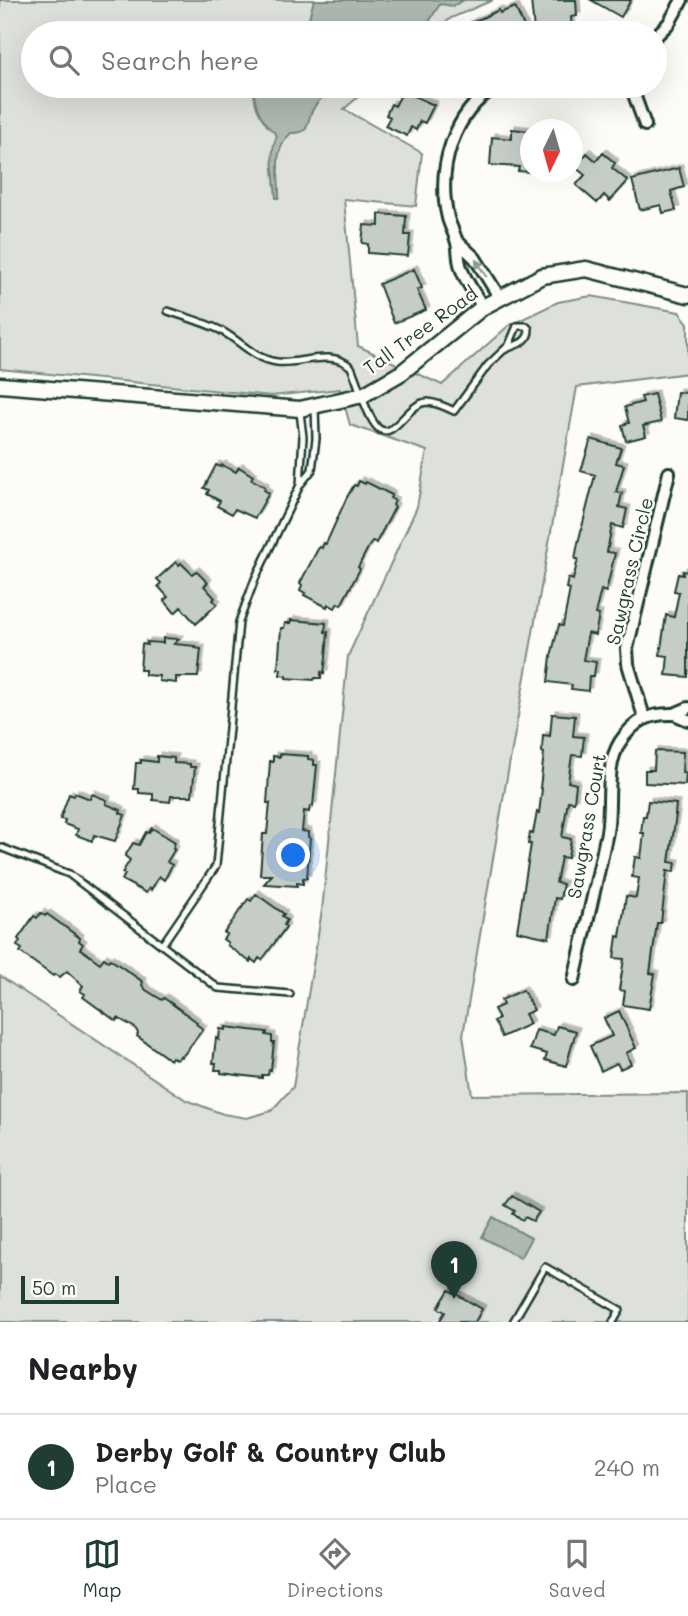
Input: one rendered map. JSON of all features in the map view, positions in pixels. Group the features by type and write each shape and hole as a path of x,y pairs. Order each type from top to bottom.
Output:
{"street":[{"path":"667,26 682,0"},
{"path":"482,98 474,104 456,130 450,144 446,163 446,200 460,266 483,307"},
{"path":"635,98 645,125"},
{"path":"457,242 475,258 500,298"},
{"name":"Tall Tree Road","path":"0,386 300,410 363,395 401,373 483,307 542,276 586,269 688,295"},
{"name":"Sawgrass Circle","path":"644,717 628,664 627,649 669,473"},
{"path":"674,715 688,708"},
{"path":"644,717 674,715 688,720"},
{"name":"Sawgrass Court","path":"574,980 607,829 615,753 630,729 644,717"}],"lane":[{"path":"168,311 222,331 265,359 279,362 319,358 342,361 351,367 376,426 384,431 394,429 411,408 420,404 432,403 454,411 488,365 509,345 517,326 526,326 529,329 525,341 504,350"},
{"path":"162,945 216,866 239,622 255,579 300,485 312,470 315,406"},
{"path":"300,410 300,485"},
{"path":"302,447 315,449"},
{"path":"0,847 69,874 218,988 290,994"},
{"path":"513,1322 545,1267 620,1310 613,1322"}],"shaded area":[{"path":"0,0 493,0 447,21 21,21 21,98 357,98 344,109 422,153 416,206 344,199 358,346 442,385 508,326 558,302 591,296 679,312 688,323 688,373 577,387 463,1035 472,1095 688,1093 688,1322 0,1322 0,976 186,1100 223,1114 247,1118 271,1111 293,1087 322,910 348,656 417,507 427,451 350,425 340,389 271,396 0,369"},
{"path":"314,0 464,0 453,6 440,4 429,21 310,21"},
{"path":"255,98 322,98 312,111 305,130 291,133 281,148 278,164 279,198 276,198 272,158 277,136 258,111"},
{"path":"493,1217 531,1238 520,1258 482,1237"}],"building":[{"path":"531,0 576,0 577,16 571,17 571,21 533,21"},
{"path":"591,0 631,0 621,17"},
{"path":"515,7 521,21 476,21 499,10 500,13"},
{"path":"399,98 418,98 434,105 425,123 420,121 416,130 411,127 407,136 385,126 390,117 386,115 391,104 395,106"},
{"path":"512,129 520,130 520,171 519,167 490,165 492,137 512,139"},
{"path":"587,153 596,161 603,153 615,163 612,168 628,181 610,201 604,195 597,203 576,185 583,182 585,175 583,158"},
{"path":"679,168 684,187 671,191 676,210 663,213 661,205 640,210 632,180"},
{"path":"379,214 406,216 405,235 410,235 408,256 368,253 368,244 362,243 364,225 379,226"},
{"path":"414,269 422,288 417,290 426,310 394,323 379,284"},
{"path":"677,392 688,393 688,420 674,418"},
{"path":"654,394 661,422 643,426 646,436 626,441 622,425 629,423 625,407 643,402 641,397"},
{"path":"591,439 621,448 616,463 624,465 616,492 622,493 619,507 627,509 623,528 612,525 607,552 615,553 606,592 601,590 595,614 599,615 595,635 588,633 583,660 596,662 594,676 589,676 588,691 571,689 572,685 548,682 559,625 563,626 570,589 566,588 568,578 573,580 578,559 575,559 578,543 595,475 581,471"},
{"path":"216,465 236,472 239,467 253,476 251,479 265,487 264,490 269,493 255,518 235,509 232,514 217,506 220,501 207,494 209,490 204,488"},
{"path":"359,481 392,495 390,498 395,501 395,507 376,543 373,541 369,546 341,605 338,603 335,608 328,604 327,607 304,595 300,590 300,583 319,547 322,548 324,543 326,544 346,499"},
{"path":"176,562 179,565 181,563 192,574 196,571 208,583 204,586 217,604 196,624 181,607 175,613 164,600 168,597 158,586 161,583 157,579"},
{"path":"683,571 688,572 688,677 666,675 668,656 660,655 666,615 674,617 679,592 674,591 678,574 683,575"},
{"path":"291,620 326,623 326,657 321,678 286,678 280,675 281,669 278,669 281,628 284,628 285,623 291,623"},
{"path":"163,638 179,639 174,644 201,649 198,677 176,677 176,683 159,681 159,676 145,675 145,670 140,670 142,644 163,643"},
{"path":"552,714 575,716 573,736 584,737 582,756 572,755 568,782 576,784 574,802 568,801 562,837 571,839 568,858 561,857 556,883 563,884 560,899 555,898 549,938 517,931 531,844 528,844 530,833 533,834 537,812 539,813 543,735 550,736"},
{"path":"655,751 683,752 682,773 686,773 685,785 645,783 645,770 654,770"},
{"path":"280,754 308,756 308,759 314,760 314,765 317,765 313,806 310,806 309,812 304,811 302,831 308,832 310,838 307,878 303,878 303,884 297,883 297,886 264,884 272,875 260,875 263,834 267,834 270,803 267,803 270,761 273,762 273,756 280,757"},
{"path":"157,756 174,758 174,763 195,767 192,796 171,796 170,802 153,800 153,794 139,793 139,789 134,789 136,763 141,763 141,760 157,762"},
{"path":"75,793 90,799 92,794 121,810 120,813 125,815 115,841 94,835 92,841 76,835 78,829 64,824 65,820 60,819 69,794 74,796"},
{"path":"648,801 676,804 669,862 676,863 674,872 667,871 661,923 657,923 650,973 655,974 649,1009 623,1005 625,991 619,990 624,959 614,958 626,896 636,898 639,878 632,877 635,857 641,858 643,816 646,816"},
{"path":"152,828 175,842 175,849 167,862 172,865 166,877 164,880 159,876 151,890 149,888 146,893 122,880 125,874 122,873 130,860 125,856 133,843 139,845 146,832 149,833"},
{"path":"256,894 284,914 282,916 287,920 284,925 286,927 262,960 259,958 256,963 251,959 250,962 223,939 227,934 224,933 248,899 251,901"},
{"path":"41,913 45,916 47,914 80,938 79,941 83,944 80,949 100,963 104,958 108,961 110,959 143,982 146,990 162,1000 164,998 197,1022 203,1029 182,1057 177,1060 172,1057 170,1060 137,1036 135,1028 118,1018 116,1021 83,997 85,994 80,991 83,986 67,971 60,977 55,974 53,976 20,952 22,949 17,946 20,941 18,939 34,916 37,918"},
{"path":"523,990 534,1010 525,1014 530,1024 502,1037 494,1021 499,1019 494,1009 503,1005 501,1000"},
{"path":"619,1011 636,1048 626,1053 631,1064 620,1069 617,1063 601,1071 590,1046 612,1036 604,1018"},
{"path":"557,1026 576,1031 566,1066 545,1060 547,1054 530,1049 536,1030 554,1035"},
{"path":"226,1027 267,1032 266,1035 272,1036 274,1042 268,1075 262,1075 262,1078 215,1070 216,1063 213,1063 216,1038 219,1040 220,1029 226,1030"},
{"path":"512,1196 539,1212 533,1221 525,1217 523,1220 505,1205"},
{"path":"449,1290 482,1309 475,1322 439,1322 445,1312 438,1308"}],"place":[{"name":"Derby Golf & Country Club","path":"454,1299"}]}
